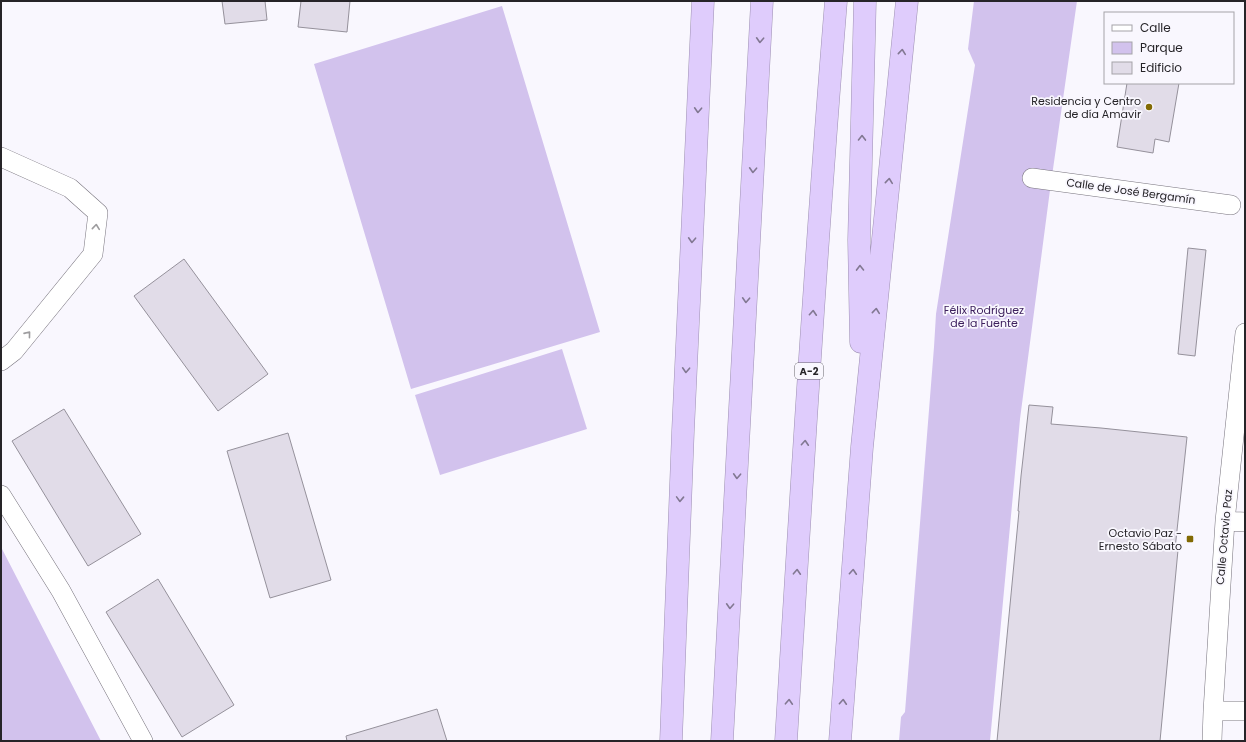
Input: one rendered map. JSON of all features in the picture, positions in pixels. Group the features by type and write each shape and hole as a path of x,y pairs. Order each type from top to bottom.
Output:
{"highway":[{"path":"671,741 683,431 703,1"},
{"path":"700,80 708,1"},
{"path":"722,741 762,1"},
{"name":"A-2","path":"786,741 805,435 836,1"},
{"path":"862,447 859,240 865,1"},
{"path":"840,741 862,447 907,1"}],"street":[{"path":"1,157 70,188 98,213 93,254 14,351 1,361"},
{"name":"Calle de José Bergamín","path":"1032,178 1231,205"},
{"name":"Calle Octavio Paz","path":"1212,741 1225,521 1245,333"},
{"path":"1,495 61,591 143,741"},
{"path":"1225,521 1245,522"},
{"path":"1213,711 1245,711"}],"green space":[{"name":"Félix Rodríguez de la Fuente","path":"974,1 1077,1 1050,190 1020,419 990,741 899,741 901,717 905,712 936,314 975,65 968,49"},
{"path":"502,6 600,332 411,389 314,64"},
{"path":"562,349 587,429 440,475 415,395"},
{"path":"1,547 101,741 1,741"}],"building":[{"path":"222,1 265,1 267,20 225,24"},
{"path":"301,1 350,1 347,32 298,27"},
{"name":"Residencia y Centro de día Amavir","path":"1127,84 1179,84 1169,142 1155,139 1153,153 1117,147"},
{"path":"1188,248 1206,250 1195,356 1178,354"},
{"path":"184,259 268,374 218,411 134,296"},
{"path":"1029,405 1053,407 1051,424 1187,437 1175,549 1178,550 1160,741 997,741 1021,476"},
{"path":"64,409 141,534 88,566 12,441"},
{"path":"288,433 331,580 270,598 227,451"},
{"path":"158,579 234,705 182,737 106,612"},
{"path":"437,709 447,741 347,741 346,736"}],"place":[{"name":"Residencia y Centro de día Amavir","path":"1149,107"},
{"name":"Octavio Paz - Ernesto Sábato","path":"1190,539"}]}
